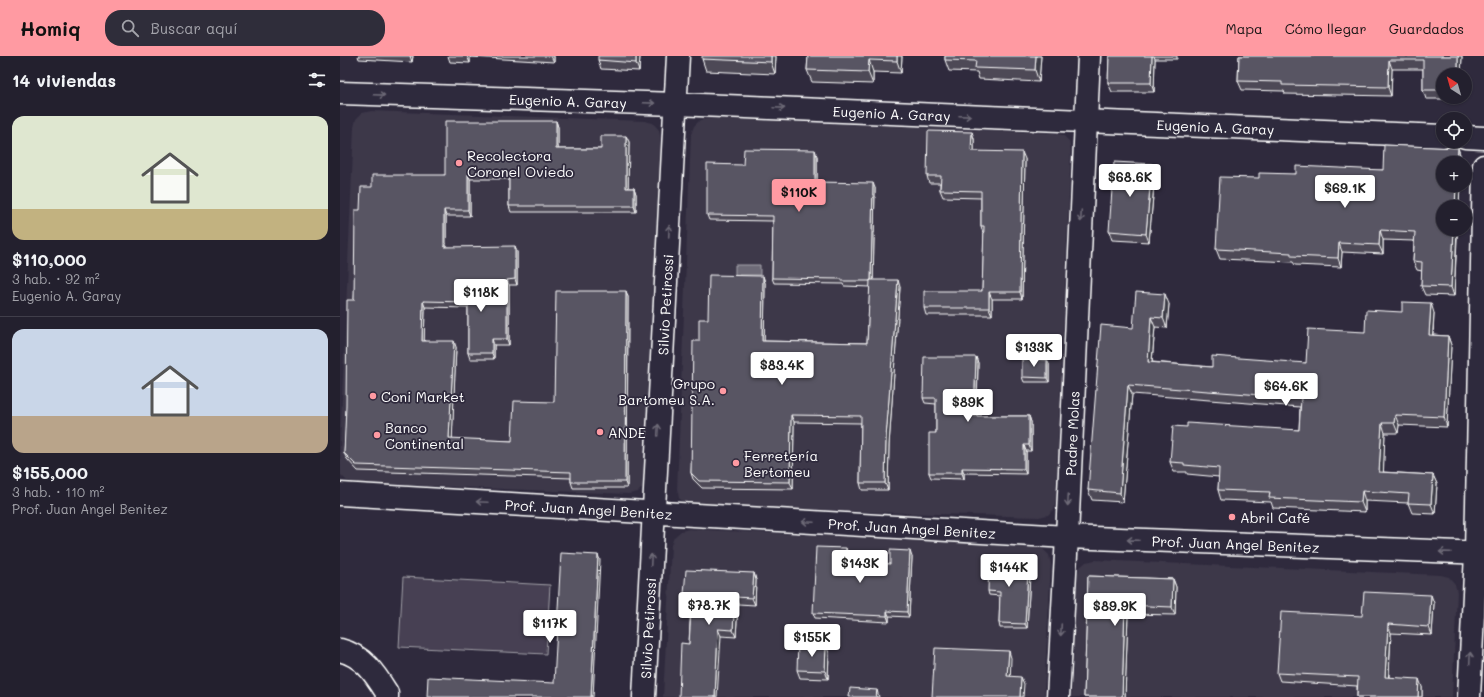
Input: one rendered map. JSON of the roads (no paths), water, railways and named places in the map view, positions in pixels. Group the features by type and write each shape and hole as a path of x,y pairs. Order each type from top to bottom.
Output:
{"street":[{"name":"Silvio Petirossi","path":"644,697 678,56"},
{"name":"Padre Molas","path":"1058,697 1088,56"},
{"name":"Eugenio A. Garay","path":"340,93 676,104 1436,136"},
{"path":"1472,137 1484,138"},
{"path":"1469,697 1480,553 1484,166"},
{"name":"Prof. Juan Angel Benitez","path":"340,494 1066,537 1480,553"},
{"path":"340,650 351,653 373,670 387,693 387,697"}],"place":[{"name":"Recolectora Coronel Oviedo","path":"459,163"},
{"name":"Grupo Bartomeu S.A.","path":"723,391"},
{"name":"Coni Market","path":"373,396"},
{"name":"ANDE","path":"600,432"},
{"name":"Banco Continental","path":"377,435"},
{"name":"Ferretería Bertomeu","path":"736,463"},
{"name":"Abril Café","path":"1232,517"}]}
